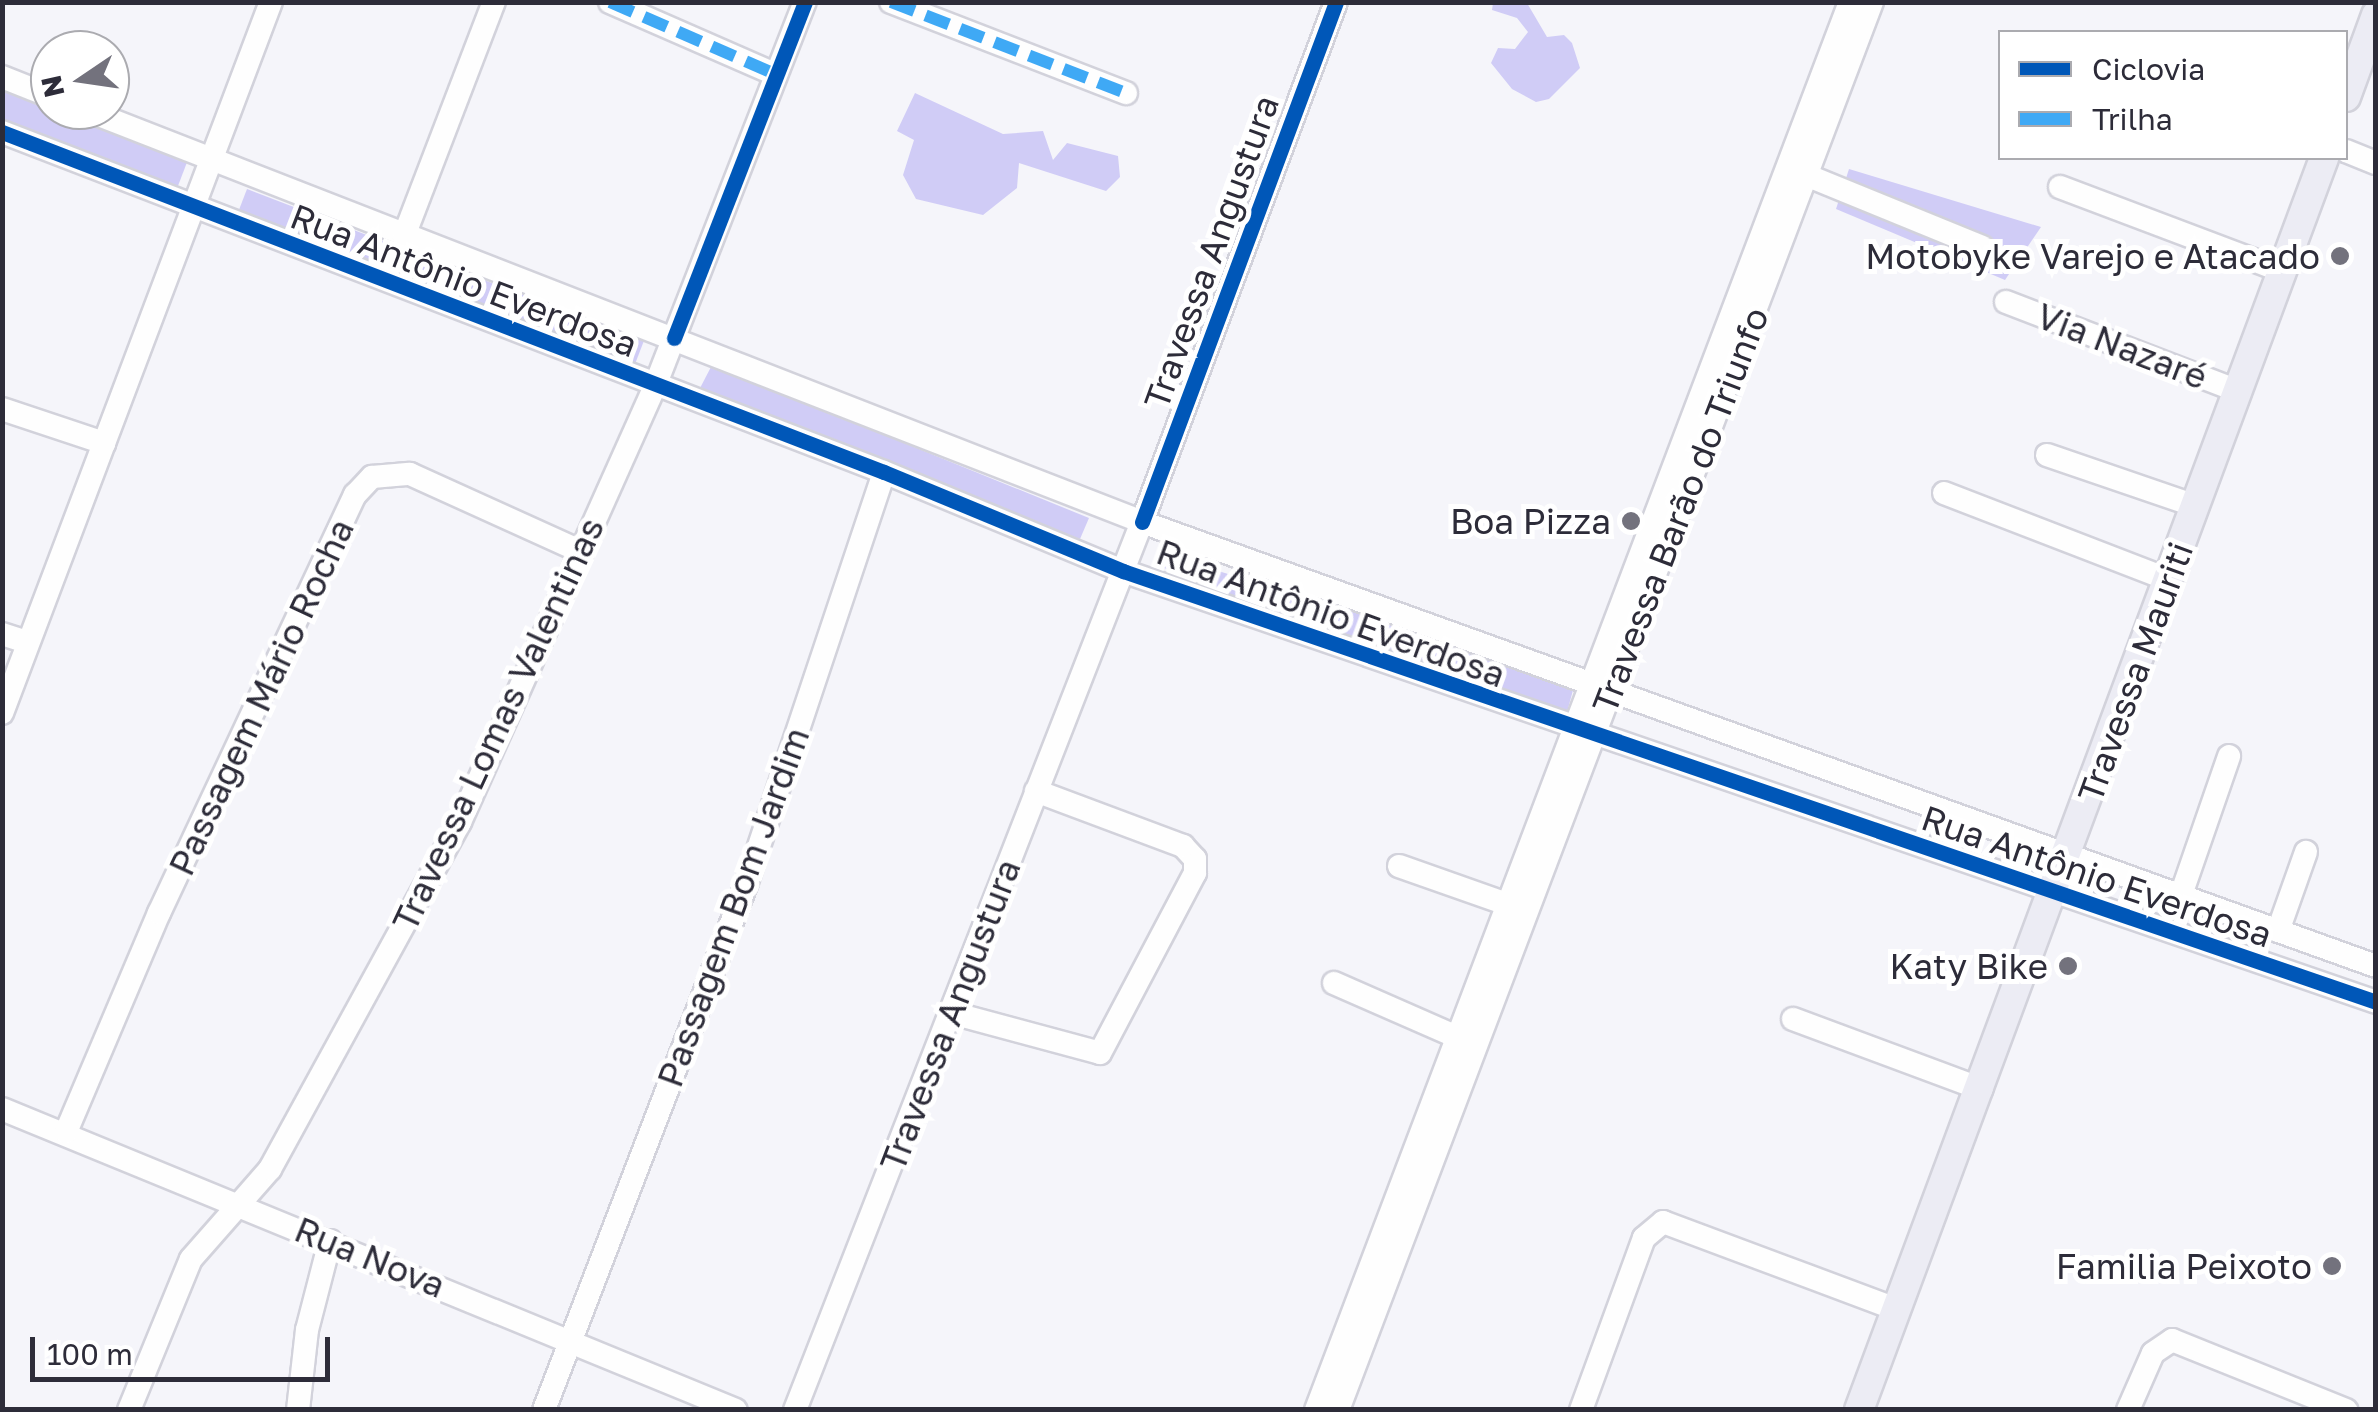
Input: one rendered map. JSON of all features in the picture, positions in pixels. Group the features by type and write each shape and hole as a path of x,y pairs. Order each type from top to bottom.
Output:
{"main road":[{"path":"2348,92 2376,16"},
{"name":"Travessa Mauriti","path":"1859,1410 2055,894 2323,160"}],"street":[{"path":"2,713 271,2"},
{"path":"404,236 494,2"},
{"path":"610,2 775,74"},
{"name":"Travessa Lomas Valentinas","path":"128,1410 190,1259 277,1156 460,822 655,386 805,2"},
{"path":"891,2 1126,92"},
{"name":"Travessa Angustura","path":"796,1410 952,1012 1046,795 1123,571 1336,2"},
{"name":"Travessa Barão do Triunfo","path":"1316,1410 1427,1147 1584,734 1783,207 1850,2"},
{"name":"Travessa Barão do Triunfo","path":"1783,207 1806,176 1872,2"},
{"path":"2,77 30,88"},
{"name":"Rua Antônio Everdosa","path":"130,127 1142,522 2376,966"},
{"name":"Rua Antônio Everdosa","path":"2,132 884,472 1123,571 1584,734 2376,1002"},
{"path":"2348,152 2376,164"},
{"path":"1806,176 1982,247"},
{"path":"2060,187 2282,271"},
{"name":"Via Nazaré","path":"2006,302 2238,391"},
{"path":"2,408 104,443"},
{"path":"2047,455 2196,506"},
{"name":"Passagem Bom Jardim","path":"544,1410 746,885 884,472"},
{"name":"Passagem Mário Rocha","path":"66,1132 159,913 355,495 372,477 410,474 582,552"},
{"path":"1944,492 2169,580"},
{"path":"2,634 28,642"},
{"name":"Travessa Barão do Triunfo","path":"1338,1410 1427,1147 1457,1037 1507,904 1584,734"},
{"path":"2181,895 2228,756"},
{"path":"952,1012 1091,1056 1114,1036 1194,873 1194,859 1183,846 1046,795"},
{"path":"2278,930 2306,852"},
{"path":"1399,866 1507,904"},
{"path":"2118,914 2113,890 2133,876"},
{"path":"1334,983 1457,1037"},
{"path":"1794,1019 1981,1089"},
{"name":"Rua Nova","path":"2,1109 570,1338 736,1410"},
{"path":"1582,1410 1644,1238 1663,1222 1898,1310"},
{"path":"298,1410 307,1330 330,1241"},
{"path":"2128,1410 2153,1353 2172,1340 2346,1410"}],"shaded area":[{"path":"1493,3 1527,3 1547,37 1564,35 1572,43 1580,68 1549,99 1536,102 1512,89 1491,63 1498,48 1515,49 1528,32 1517,18 1492,10"},
{"path":"2,89 30,100 30,130 109,130 188,160 175,194 2,128"},
{"path":"915,93 1003,134 1043,131 1053,160 1067,143 1118,156 1120,177 1106,191 1019,163 1017,188 983,215 916,199 903,175 914,140 897,131"},
{"path":"1849,169 2041,227 2005,280 1836,209"},
{"path":"247,189 644,341 634,366 238,213"},
{"path":"712,365 1089,518 1080,539 698,392"},
{"path":"1172,557 1576,679 1563,727 1164,568"}],"marked path":[{"path":"610,2 775,74"},
{"path":"891,2 1126,93"}],"cycle path":[{"path":"674,338 805,2"},
{"path":"1142,522 1336,2"},
{"path":"2,132 884,472 1123,571 2376,1002"}],"place":[{"name":"Motobyke Varejo e Atacado","path":"2340,256"},
{"name":"Boa Pizza","path":"1631,521"},
{"name":"Katy Bike","path":"2068,966"},
{"name":"Familia Peixoto","path":"2332,1266"}]}
